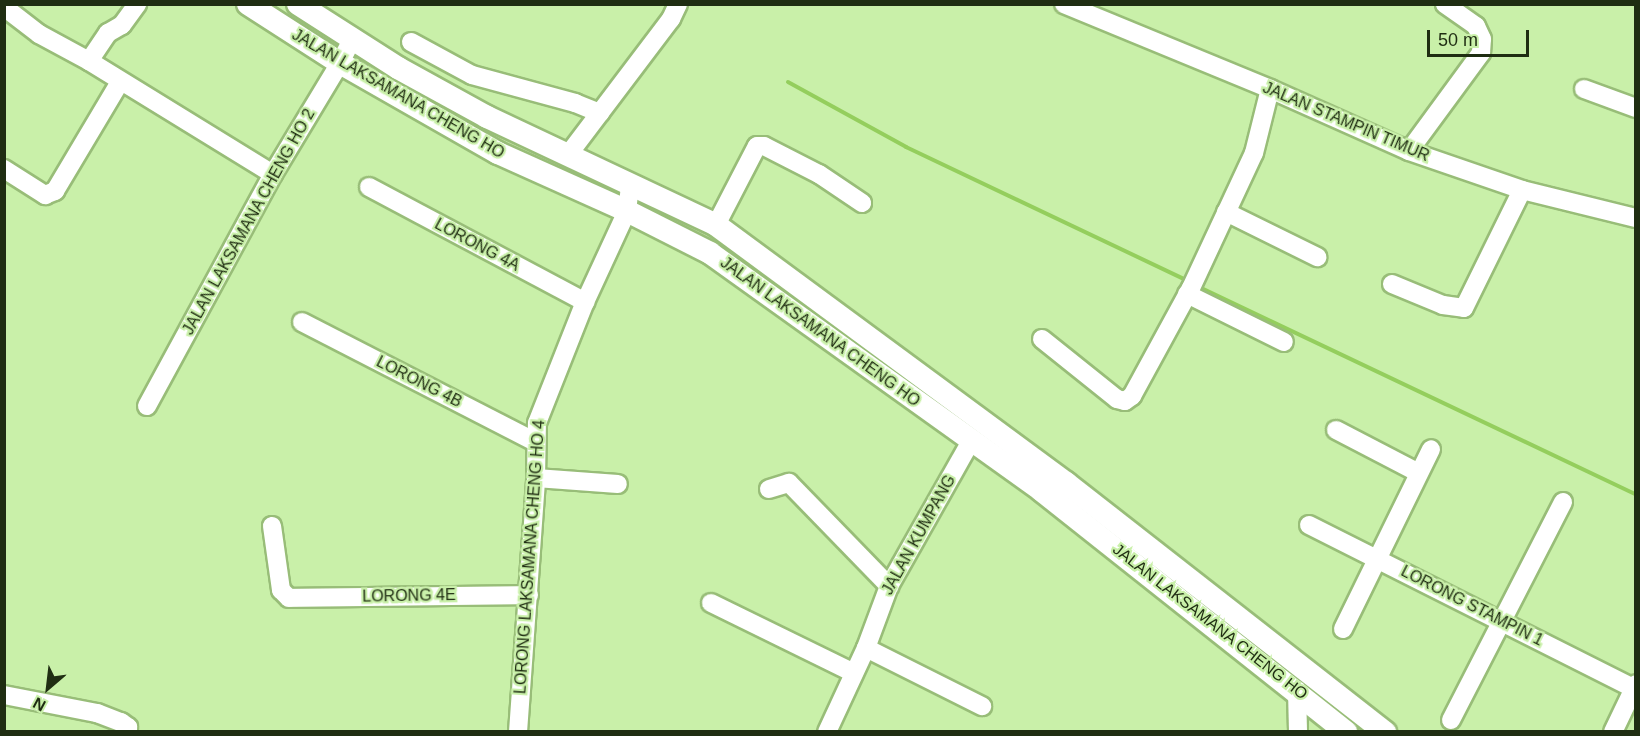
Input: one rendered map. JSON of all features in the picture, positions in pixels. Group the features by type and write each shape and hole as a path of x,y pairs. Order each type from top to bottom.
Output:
{"main road":[{"name":"JALAN LAKSAMANA CHENG HO","path":"248,4 340,63 498,153 627,211 710,253 972,439 1297,690 1346,732"},
{"name":"JALAN LAKSAMANA CHENG HO","path":"298,4 398,68 486,117 716,225 1066,483 1385,732"}],"street":[{"path":"89,61 108,33 122,25 137,4"},
{"path":"568,154 671,19 678,4"},
{"name":"JALAN STAMPIN TIMUR","path":"1064,4 1095,11 1409,151 1522,190 1635,218"},
{"path":"1409,151 1481,53 1482,39 1476,26 1445,4"},
{"path":"15,9 39,34 89,61 273,174"},
{"name":"JALAN LAKSAMANA CHENG HO 2","path":"147,406 273,174 352,39"},
{"path":"411,42 472,75 575,103 600,113"},
{"path":"4,169 45,195 55,191 120,82"},
{"path":"1042,339 1118,399 1125,401 1132,396 1192,285 1254,153 1270,89"},
{"path":"1584,89 1635,108"},
{"path":"716,225 757,146 764,146 819,174 862,203"},
{"name":"LORONG LAKSAMANA CHENG HO 4","path":"518,732 536,478 535,442 542,405 585,302 627,211 630,185"},
{"name":"LORONG 4A","path":"369,187 585,302"},
{"path":"1392,284 1443,305 1464,308 1522,190"},
{"path":"1226,212 1317,257"},
{"path":"1192,285 1284,342"},
{"name":"LORONG 4B","path":"302,322 535,442"},
{"path":"1336,430 1419,473"},
{"name":"JALAN KUMPANG","path":"827,732 866,648 889,586 972,439"},
{"path":"1343,629 1431,449"},
{"path":"536,478 618,484"},
{"path":"769,489 789,483 889,586"},
{"path":"1451,720 1563,502"},
{"name":"LORONG STAMPIN 1","path":"1309,525 1634,686"},
{"name":"LORONG 4E","path":"272,526 281,591 289,598 529,595"},
{"path":"711,603 854,673"},
{"path":"866,648 982,706"},
{"path":"1613,732 1634,686"},
{"path":"1297,690 1298,732"},
{"path":"4,695 97,713 121,722 128,729"}],"waterway":[{"path":"788,82 906,147 1188,281"},
{"path":"1197,286 1636,494"}]}
